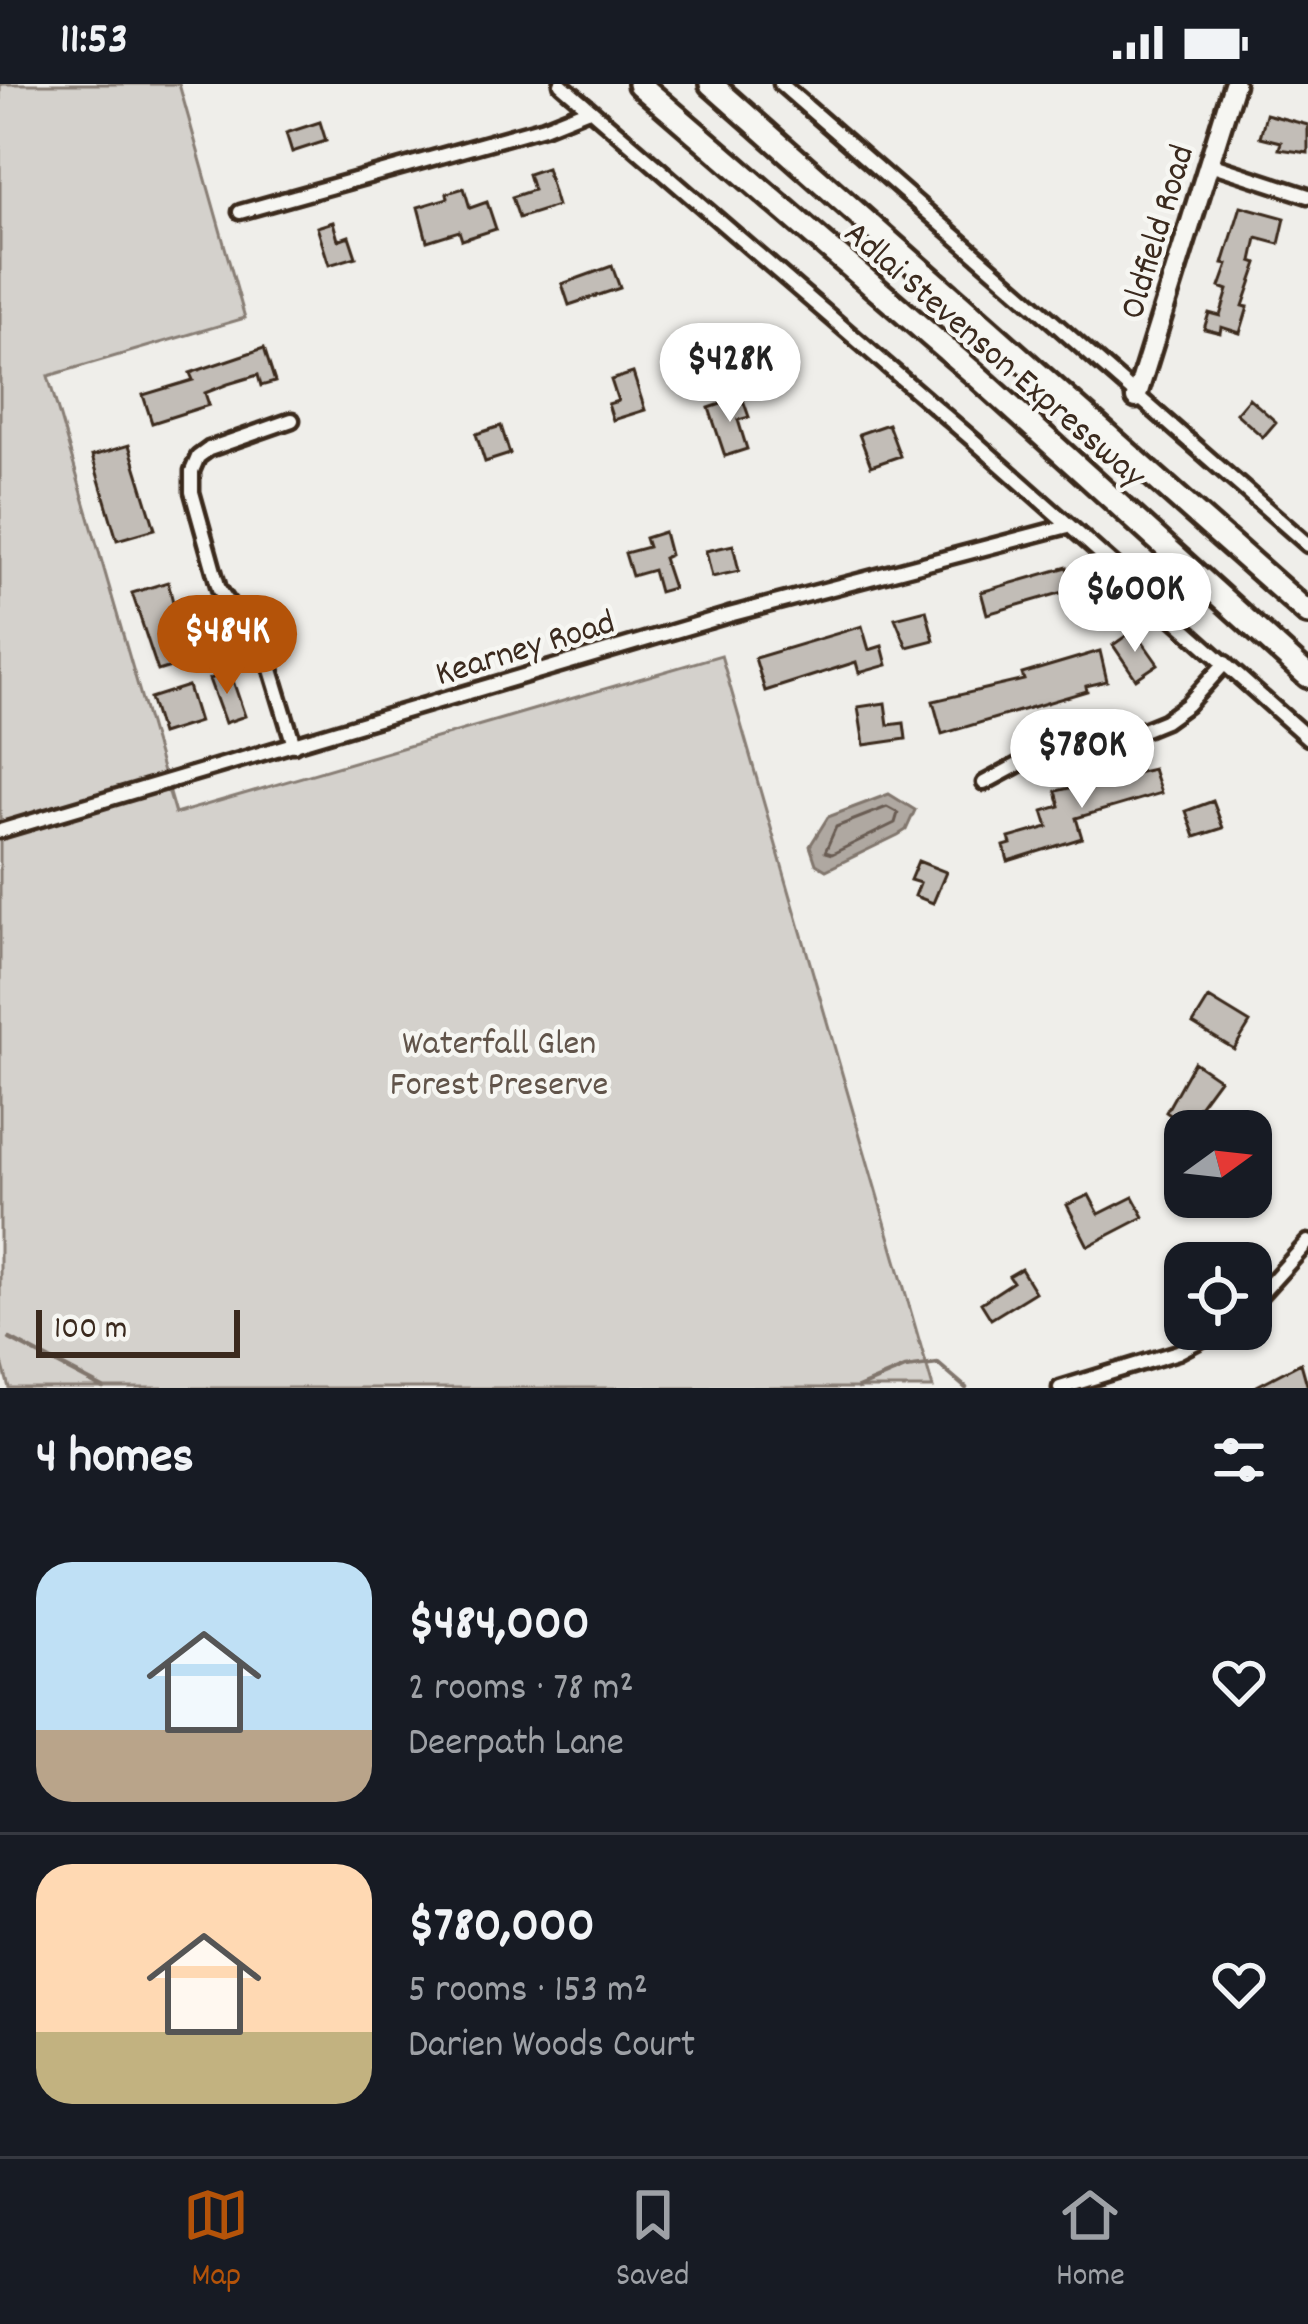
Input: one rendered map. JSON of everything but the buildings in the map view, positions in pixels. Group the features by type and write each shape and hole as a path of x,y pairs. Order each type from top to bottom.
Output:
{"highway":[{"name":"Adlai Stevenson Expressway","path":"639,84 995,392 1308,676"},
{"name":"Adlai Stevenson Expressway","path":"711,84 1308,614"}],"street":[{"path":"560,84 1308,738"},
{"path":"781,84 1308,545"},
{"name":"Oldfield Road","path":"1136,398 1234,84"},
{"path":"240,212 544,127 589,109"},
{"path":"1210,164 1308,196"},
{"path":"292,420 233,437 198,458 192,471 192,492 219,589 269,663 294,745"},
{"name":"Kearney Road","path":"0,831 729,615 1068,526"},
{"path":"985,783 1038,754 1138,732 1165,721 1225,663"},
{"path":"1272,1282 1308,1242"},
{"path":"1060,1388 1182,1350"}],"green space":[{"name":"Waterfall Glen Forest Preserve","path":"0,84 179,84 245,318 48,376 175,814 721,655 933,1388 9,1388 0,1355"}],"water":[{"path":"889,794 915,810 906,830 826,870 816,864 810,846 828,817"}],"waterway":[{"path":"10,1339 103,1388"},
{"path":"858,1388 905,1368 938,1364 966,1388"}]}
